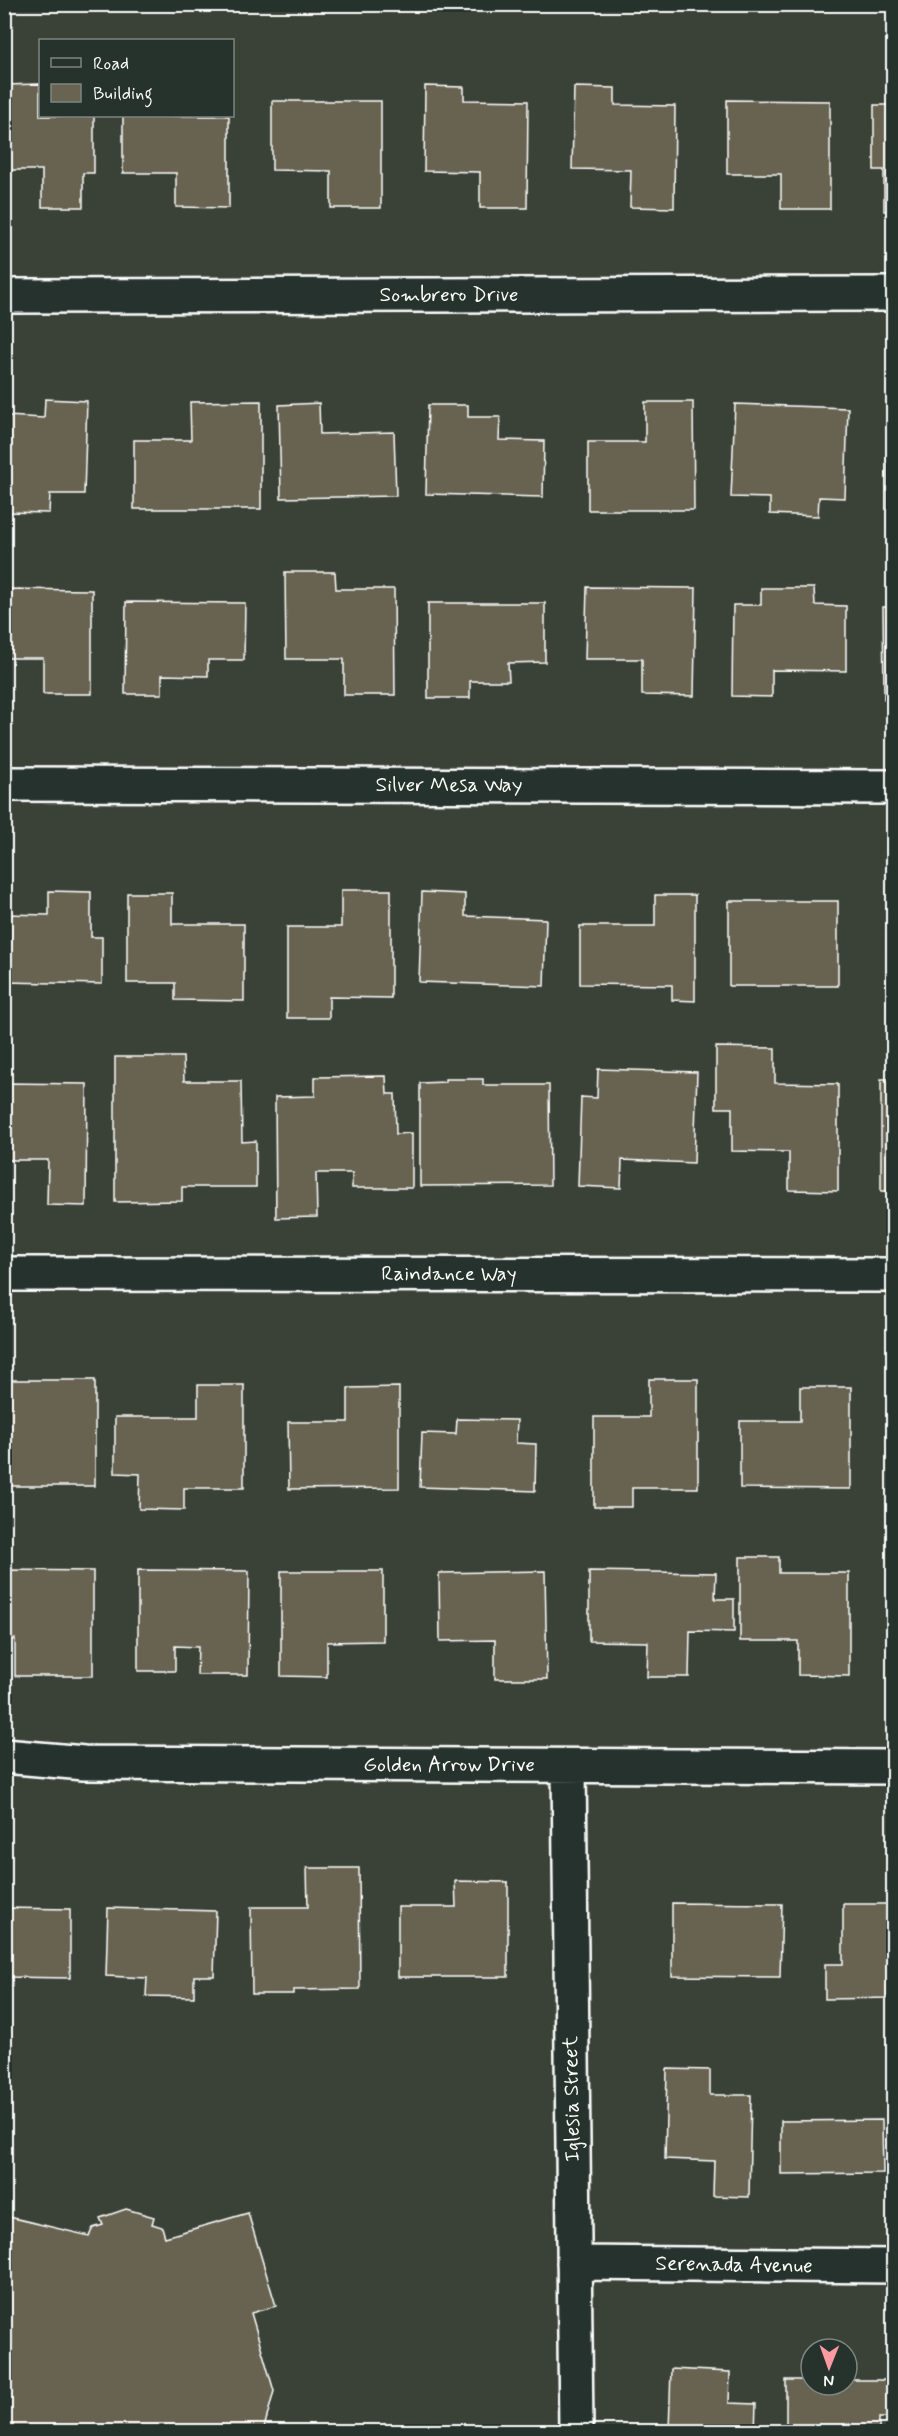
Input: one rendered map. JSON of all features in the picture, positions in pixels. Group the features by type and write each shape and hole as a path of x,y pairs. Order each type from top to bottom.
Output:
{"street":[{"name":"Sombrero Drive","path":"4,296 894,294"},
{"name":"Silver Mesa Way","path":"4,784 894,787"},
{"name":"Raindance Way","path":"4,1274 894,1275"},
{"name":"Golden Arrow Drive","path":"4,1756 84,1763 894,1767"},
{"name":"Iglesia Street","path":"569,1766 576,2432"},
{"name":"Serenada Avenue","path":"574,2263 894,2266"}],"building":[{"path":"39,84 39,117 94,117 94,173 83,173 83,207 42,207 42,170 4,170 4,85"},
{"path":"425,86 464,87 464,100 528,101 527,208 480,208 480,172 424,171"},
{"path":"574,87 615,88 615,105 675,106 674,208 630,207 631,170 572,169"},
{"path":"727,100 830,101 830,209 781,209 781,174 727,174"},
{"path":"272,101 381,101 381,208 331,208 331,171 272,170"},
{"path":"874,105 894,105 894,211 884,211 884,170 874,170"},
{"path":"123,117 229,117 229,208 176,207 176,173 123,173"},
{"path":"45,399 87,401 84,494 50,494 49,513 4,512 6,416 44,418"},
{"path":"261,401 261,509 134,509 134,440 191,440 190,402"},
{"path":"645,402 693,402 694,510 588,510 588,442 645,442"},
{"path":"319,403 320,434 394,432 396,496 281,498 279,405"},
{"path":"735,404 848,408 845,498 819,497 818,516 770,514 770,498 731,497"},
{"path":"428,405 468,405 468,417 500,417 499,440 544,441 543,497 426,494"},
{"path":"888,442 894,442 894,530 888,530"},
{"path":"285,572 335,572 336,589 394,589 395,695 344,695 344,659 286,659"},
{"path":"587,587 696,588 694,696 642,695 642,659 585,659"},
{"path":"761,588 814,588 815,605 846,606 846,671 772,670 772,697 732,696 733,605 761,605"},
{"path":"4,589 92,590 92,694 43,694 43,658 4,658"},
{"path":"126,602 245,603 244,660 208,660 208,676 162,675 162,694 125,694"},
{"path":"428,603 545,603 545,662 508,663 509,681 470,681 470,698 428,698"},
{"path":"883,607 894,607 894,699 884,699"},
{"path":"341,890 391,890 391,998 329,997 329,1018 287,1018 287,927 341,927"},
{"path":"49,891 91,892 91,937 102,937 102,984 4,982 4,914 49,915"},
{"path":"422,892 465,894 465,916 546,919 544,986 419,982"},
{"path":"127,893 172,893 172,924 244,924 244,1001 175,1000 175,983 127,983"},
{"path":"655,895 695,895 695,1001 672,1000 672,985 580,984 580,926 655,926"},
{"path":"729,901 838,901 838,986 729,986"},
{"path":"887,932 894,932 894,1022 888,1022"},
{"path":"716,1047 775,1048 775,1083 838,1084 838,1191 789,1190 789,1152 732,1151 732,1108 716,1108"},
{"path":"115,1057 183,1057 184,1081 241,1081 242,1142 256,1141 256,1187 182,1187 182,1201 115,1202"},
{"path":"598,1069 697,1072 694,1163 622,1160 621,1188 578,1186 581,1097 597,1098"},
{"path":"386,1076 387,1094 395,1094 396,1134 412,1133 412,1188 352,1188 352,1173 316,1173 317,1217 276,1218 275,1097 315,1096 315,1077"},
{"path":"445,1079 483,1079 483,1085 549,1085 550,1185 420,1186 420,1083 445,1082"},
{"path":"881,1079 894,1079 894,1191 881,1191"},
{"path":"4,1083 87,1084 86,1206 47,1205 48,1160 4,1160"},
{"path":"649,1379 698,1379 698,1488 632,1488 632,1507 594,1507 594,1417 649,1417"},
{"path":"4,1380 95,1380 95,1486 4,1486"},
{"path":"198,1385 244,1385 244,1488 184,1488 184,1510 139,1509 140,1474 115,1473 115,1417 198,1417"},
{"path":"399,1387 399,1488 289,1489 288,1422 348,1422 348,1388"},
{"path":"800,1387 851,1387 851,1489 740,1488 740,1421 800,1421"},
{"path":"457,1419 517,1420 516,1443 536,1444 535,1491 420,1487 422,1433 456,1434"},
{"path":"740,1557 779,1557 779,1573 849,1573 849,1676 798,1675 798,1641 740,1641"},
{"path":"4,1570 93,1571 93,1676 15,1676 15,1639 4,1639"},
{"path":"138,1570 249,1571 248,1675 197,1675 198,1647 175,1646 175,1671 138,1671"},
{"path":"281,1571 383,1571 383,1641 327,1642 327,1677 281,1676"},
{"path":"545,1571 547,1679 495,1679 495,1640 440,1641 439,1573"},
{"path":"589,1571 716,1573 715,1599 734,1599 734,1632 690,1631 689,1677 647,1677 648,1642 589,1641"},
{"path":"891,1573 894,1573 894,1641 891,1641"},
{"path":"307,1868 359,1868 360,1989 293,1990 293,1994 252,1994 251,1907 308,1907"},
{"path":"455,1881 508,1882 508,1977 398,1977 398,1907 456,1907"},
{"path":"672,1903 782,1904 780,1977 672,1976"},
{"path":"843,1904 894,1904 894,1998 825,1999 825,1964 843,1964"},
{"path":"4,1908 70,1909 70,1978 4,1977"},
{"path":"108,1908 216,1911 214,1976 194,1976 194,1997 146,1996 147,1978 106,1976"},
{"path":"667,2069 710,2070 710,2095 751,2095 749,2197 713,2196 714,2161 665,2159"},
{"path":"882,2120 883,2173 781,2174 781,2121"},
{"path":"126,2209 154,2217 152,2224 162,2227 165,2237 248,2213 276,2306 251,2313 274,2391 263,2432 4,2432 5,2216 89,2236 93,2228 103,2225 100,2218"},
{"path":"671,2369 730,2372 729,2403 756,2404 755,2432 669,2432"},
{"path":"786,2380 799,2380 799,2397 859,2397 859,2380 887,2380 887,2418 879,2418 879,2432 786,2432"}]}
